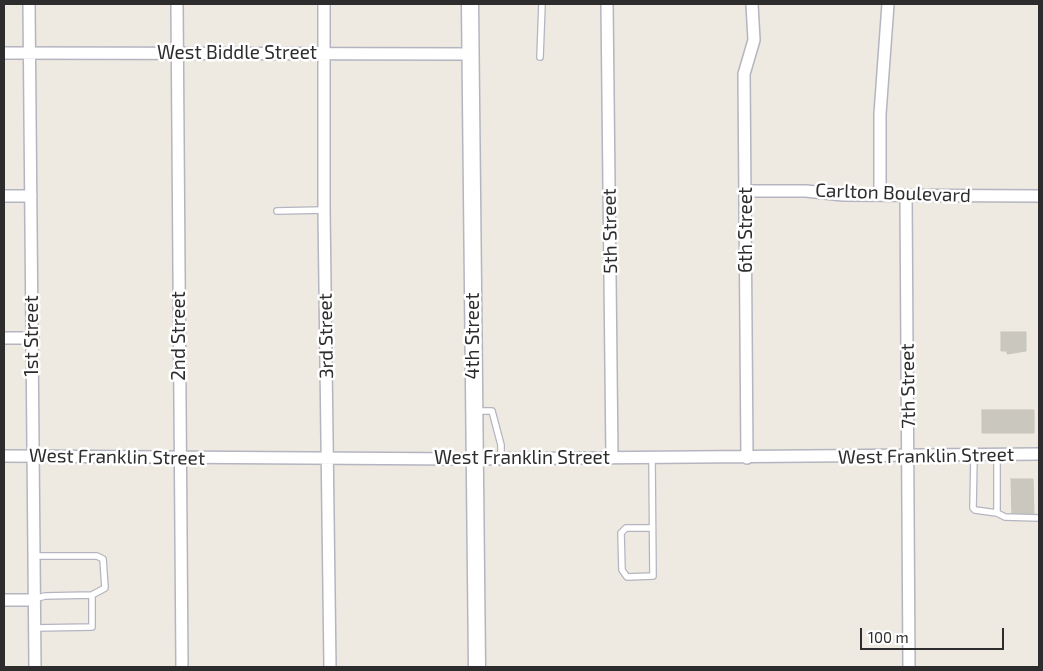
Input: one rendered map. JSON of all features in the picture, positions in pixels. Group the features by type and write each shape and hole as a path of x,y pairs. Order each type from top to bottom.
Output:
{"street":[{"name":"1st Street","path":"29,4 35,667"},
{"name":"2nd Street","path":"177,4 182,667"},
{"name":"3rd Street","path":"324,4 324,210 330,667"},
{"name":"4th Street","path":"470,4 477,667"},
{"name":"5th Street","path":"607,4 612,458"},
{"name":"6th Street","path":"747,458 744,74 754,40 752,4"},
{"path":"880,195 880,114 888,4"},
{"name":"West Biddle Street","path":"4,52 471,54"},
{"name":"Carlton Boulevard","path":"746,191 806,191 843,195 1039,196"},
{"name":"7th Street","path":"906,195 909,667"},
{"path":"4,196 31,196"},
{"path":"4,338 32,338"},
{"name":"West Franklin Street","path":"4,456 180,458 747,458 1039,454"},
{"path":"4,600 34,600"}],"lane":[{"path":"540,57 542,4"},
{"path":"277,211 324,210"},
{"path":"474,411 492,411 500,445 500,458"},
{"path":"997,454 997,513"},
{"path":"974,456 973,508 979,511 997,513 1004,518 1039,518"},
{"path":"652,458 653,576 627,577 622,570 621,533 626,528 652,528"},
{"path":"34,556 97,556 103,559 105,588 92,595 45,596 34,600"},
{"path":"35,628 92,627 92,595"}],"building":[{"path":"1001,332 1026,332 1026,351 1007,354 1007,351 1001,351"},
{"path":"982,410 1034,410 1034,433 982,433"},
{"path":"1011,479 1033,479 1034,515 1012,516"}]}
